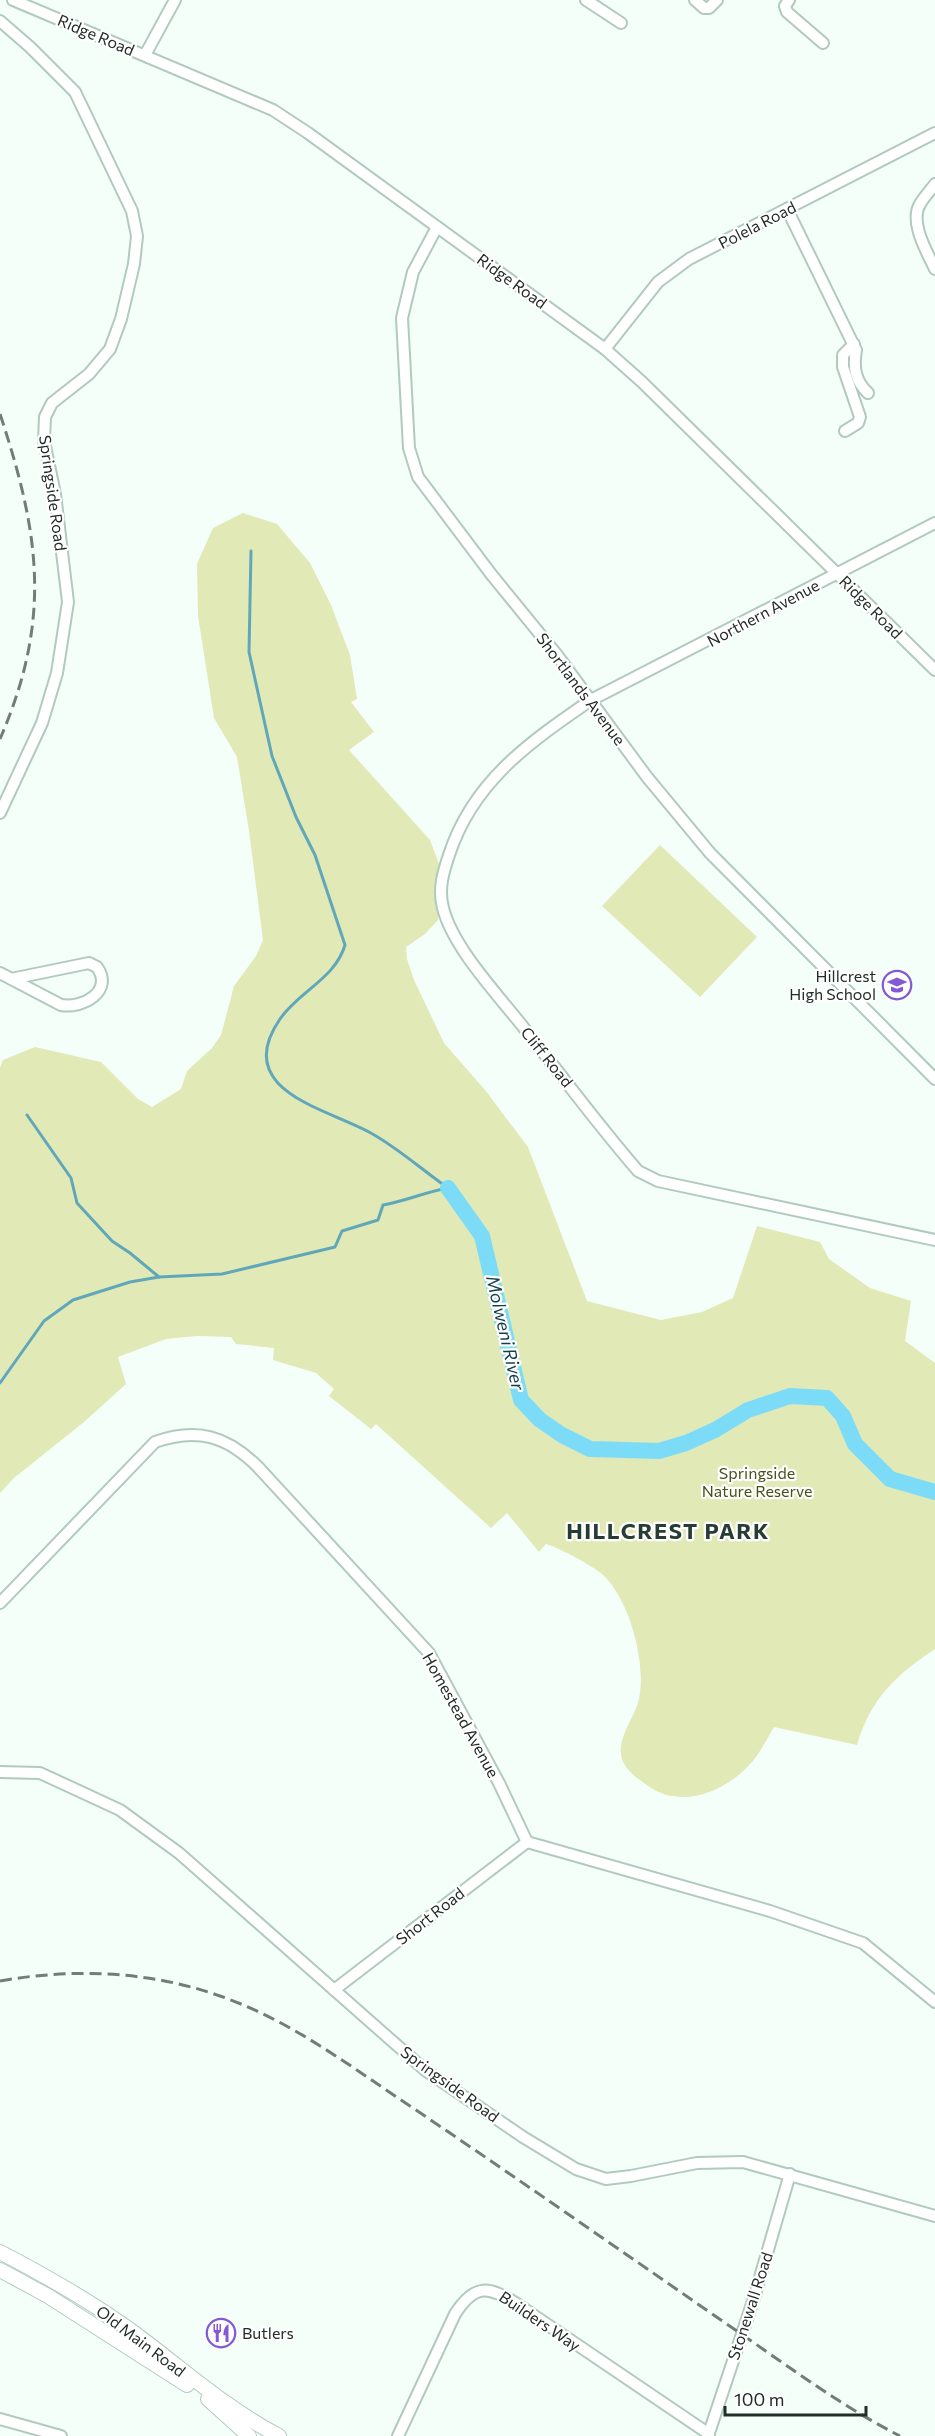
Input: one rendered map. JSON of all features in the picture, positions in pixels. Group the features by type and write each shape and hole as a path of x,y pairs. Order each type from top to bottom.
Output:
{"main road":[{"name":"Old Main Road","path":"0,2252 55,2280 102,2310 242,2415 279,2436"},
{"name":"Old Main Road","path":"0,2270 48,2296 202,2394 249,2436"}],"street":[{"name":"Ridge Road","path":"13,0 273,110 605,349 625,365 935,670"},
{"path":"145,55 175,0"},
{"path":"586,0 621,23"},
{"path":"695,0 704,8 709,8 717,0"},
{"path":"789,0 785,6 787,12 823,43"},
{"name":"Springside Road","path":"0,21 75,92 132,211 137,236 134,264 122,320 110,349 89,374 52,403 45,417 44,441 55,494 68,602 57,673 42,723 0,813"},
{"name":"Polela Road","path":"605,349 668,273 689,259 935,133"},
{"path":"935,184 919,205 916,216 935,269"},
{"path":"787,209 854,344 855,372 859,385 868,393"},
{"name":"Shortlands Avenue","path":"437,227 413,272 402,318 409,448 418,477 678,816 732,878 935,1079"},
{"path":"845,431 858,423 860,417 843,367 843,356 854,344"},
{"name":"Northern Avenue","path":"591,700 935,523"},
{"name":"Cliff Road","path":"591,700 525,746 483,791 460,823 442,874 441,885 442,906 454,933 493,990 630,1162 644,1176 658,1181 935,1240"},
{"path":"0,973 11,979 61,1005 68,1006 80,1005 93,998 102,981 97,967 89,963 11,979"},
{"name":"Homestead Avenue","path":"0,1603 155,1442 169,1437 192,1434 230,1443 258,1467 429,1653 499,1783 527,1842"},
{"name":"Springside Road","path":"0,1772 40,1773 120,1810 179,1853 425,2070 523,2137 585,2174 606,2179 697,2163 719,2161 750,2164 935,2216"},
{"path":"527,1842 770,1911 863,1943 935,2002"},
{"name":"Short Road","path":"334,1990 527,1842"},
{"name":"Stonewall Road","path":"708,2435 754,2298 790,2174"},
{"name":"Builders Way","path":"398,2436 455,2314 466,2299 484,2290 497,2291 507,2297 708,2435"},
{"path":"0,2419 61,2436"}],"green space":[{"name":"Springside Nature Reserve","path":"243,513 277,524 310,563 331,605 350,655 357,699 351,702 374,732 349,750 430,840 439,864 438,920 425,934 406,947 407,959 414,980 444,1043 485,1090 528,1147 587,1301 661,1320 702,1312 733,1298 757,1226 820,1242 829,1259 870,1288 911,1301 905,1341 935,1363 935,1649 908,1668 887,1689 870,1714 857,1745 774,1727 752,1762 742,1772 717,1789 689,1797 660,1793 647,1785 632,1774 622,1759 621,1745 638,1703 641,1671 629,1617 613,1586 598,1571 560,1550 546,1544 539,1552 507,1513 491,1528 376,1424 371,1429 329,1396 334,1389 316,1373 273,1360 274,1348 236,1344 231,1337 197,1336 166,1339 118,1357 126,1384 84,1422 14,1478 0,1493 0,1068 3,1060 35,1047 101,1062 138,1099 152,1107 181,1089 187,1071 212,1048 221,1035 234,986 256,956 263,940 237,757 214,718 198,616 197,564 213,528"},
{"path":"660,845 757,937 700,997 602,906"}],"waterway":[{"path":"251,551 249,652 272,756 296,817 315,855 345,945 333,967 280,1019 268,1043 267,1063 275,1080 290,1093 379,1138 448,1188"},
{"path":"27,1115 71,1178 77,1203 112,1241 159,1277"},
{"path":"0,1383 44,1321 73,1300 130,1282 159,1277 222,1274 335,1247 342,1231 378,1220 383,1205 448,1188"},
{"name":"Molweni River","path":"448,1188 482,1236 521,1400 540,1420 562,1435 590,1449 659,1451 686,1443 715,1430 748,1410 790,1396 827,1398 843,1416 855,1444 890,1479 935,1492"}],"railway":[{"path":"0,414 24,499 31,538 34,577 33,615 28,655 17,696 0,739"},
{"path":"0,1981 83,1973 139,1977 166,1981 220,1996 272,2018 367,2077 815,2385 900,2436"}],"place":[{"name":"Hillcrest High School","path":"897,985"},
{"name":"Butlers","path":"221,2333"}],"district":[{"name":"HILLCREST PARK","path":"668,1531"}]}
